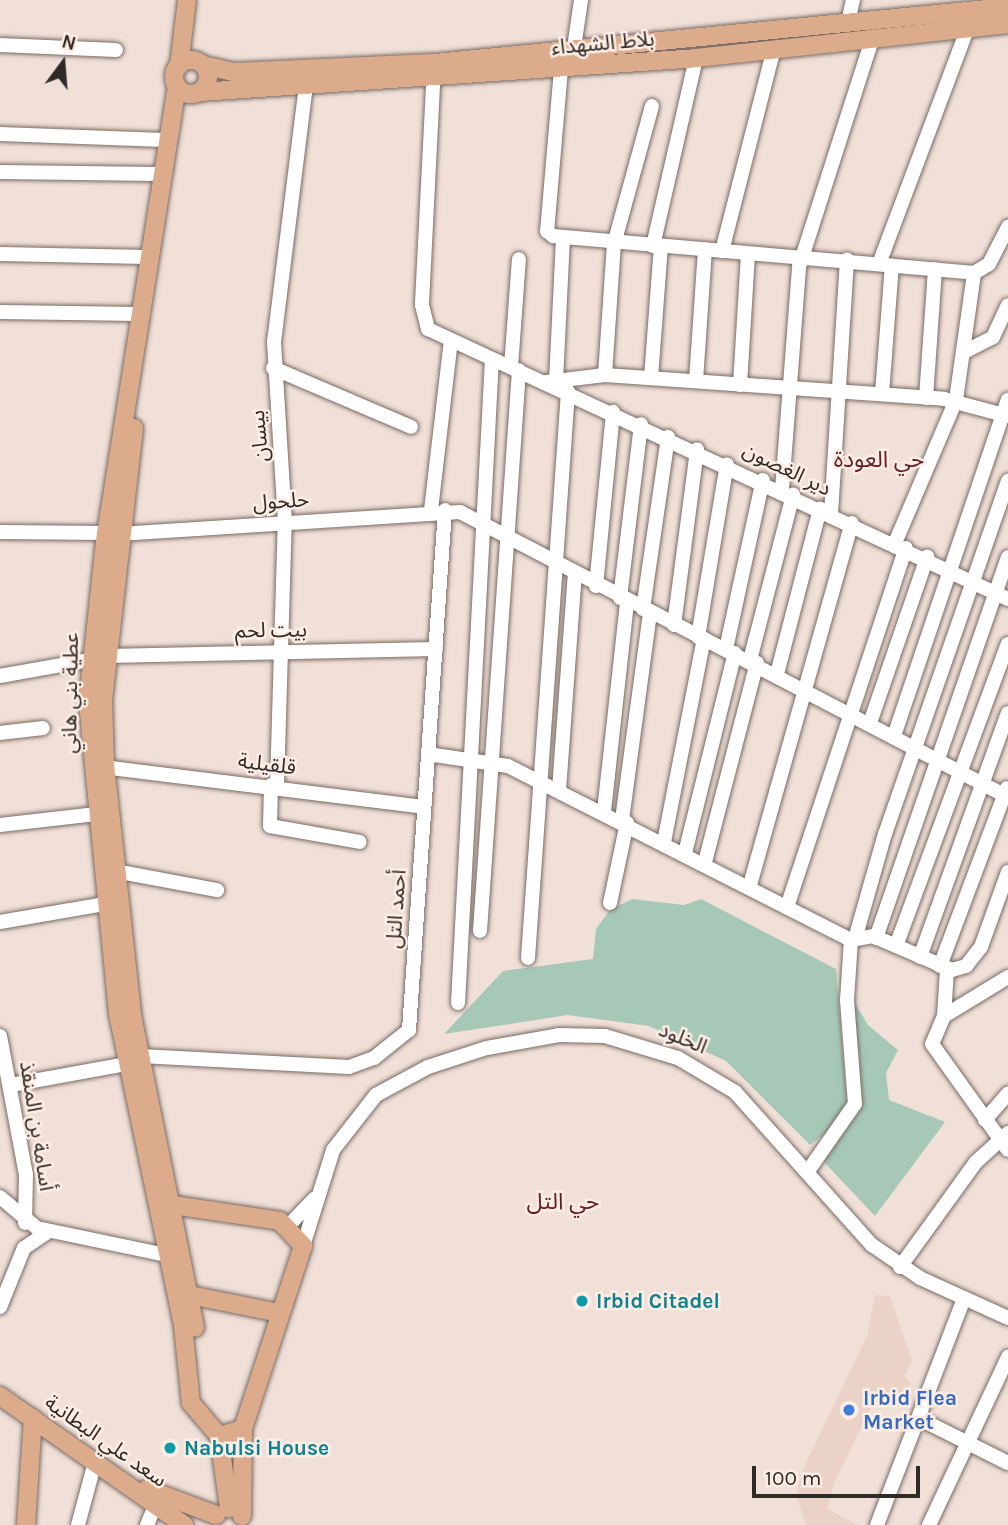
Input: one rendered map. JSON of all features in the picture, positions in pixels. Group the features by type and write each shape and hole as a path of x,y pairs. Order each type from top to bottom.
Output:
{"main road":[{"path":"187,0 192,64 208,79 188,90"},
{"path":"113,534 165,202 188,90 197,0"},
{"path":"192,64 233,72 434,70 574,48 848,23 981,5 1008,7"},
{"name":"بلاط الشهداء","path":"188,90 306,85 434,70 561,69 696,58 1008,24"},
{"name":"عطية بني هاني","path":"183,1296 169,1241 105,904 96,814 98,658 139,314 164,140 188,90"},
{"path":"98,766 115,871 134,1060 173,1205 169,1241 198,1359 190,1397 202,1423 219,1436 229,1518 130,1483"},
{"path":"173,1205 289,1225 303,1246"},
{"path":"169,1241 198,1209"},
{"name":"الخلود","path":"229,1518 243,1429 303,1246"},
{"path":"183,1296 278,1317"},
{"name":"سعد علي البطانية","path":"0,1396 130,1483 184,1525"},
{"path":"26,1525 33,1418"},
{"path":"219,1436 243,1429"}],"street":[{"path":"574,48 581,0"},
{"path":"848,23 853,0"},
{"path":"882,394 886,264 968,27"},
{"path":"705,862 753,662 788,492 790,390 801,259 844,144 873,37"},
{"path":"0,45 116,50"},
{"path":"722,251 774,49"},
{"path":"651,378 657,246 696,58"},
{"path":"561,69 548,231 563,239 801,259 847,260 974,273 989,264 1008,227"},
{"name":"دير الغصون","path":"434,70 422,321 451,341 551,382 927,557 1002,595"},
{"name":"بيسان","path":"306,85 273,368 285,522 270,825 360,842"},
{"path":"605,375 614,244 652,106"},
{"path":"0,134 164,140"},
{"path":"0,172 159,174"},
{"path":"563,239 551,382 605,375 956,400 1006,410 949,568 894,736"},
{"path":"696,381 705,249"},
{"path":"0,254 147,257"},
{"path":"740,385 748,255"},
{"path":"480,931 490,759 509,537 519,259"},
{"path":"778,674 826,512 847,260"},
{"path":"926,398 935,269"},
{"path":"788,904 901,545 956,400 966,351 974,273"},
{"path":"966,351 993,337 1008,305"},
{"path":"0,312 139,314"},
{"name":"أحمد التل","path":"134,1060 349,1067 404,1038 436,649 438,510 451,341"},
{"path":"458,1003 492,359"},
{"path":"273,368 411,427"},
{"path":"528,958 552,561 568,391"},
{"path":"596,586 614,412"},
{"path":"604,811 640,424"},
{"path":"610,903 624,822 646,611 668,437"},
{"path":"674,625 697,450"},
{"path":"664,842 701,638 727,464"},
{"path":"685,853 731,651 763,480"},
{"path":"808,1171 855,1104 847,1000 853,939 915,748 1008,481"},
{"path":"438,510 484,523 623,600 778,674 961,773 1007,793 944,967 944,1016 934,1036 935,1053 985,1120 1005,1140 900,1267"},
{"name":"حلحول","path":"0,531 113,534 438,510"},
{"path":"750,884 852,523"},
{"path":"870,723 927,557"},
{"path":"876,938 937,760 1002,595 1008,557"},
{"path":"559,790 575,574"},
{"path":"896,946 1008,644"},
{"name":"بيت لحم","path":"0,676 98,658 280,651 436,649"},
{"path":"920,957 1008,713"},
{"path":"0,733 43,728"},
{"path":"428,754 490,759 604,811 853,939 876,938 944,967 958,969 974,957 1005,891 1008,872"},
{"name":"قلقيلية","path":"98,766 274,785 423,807"},
{"path":"0,825 96,814"},
{"path":"115,871 217,890"},
{"path":"0,922 105,904"},
{"path":"944,1016 1008,977"},
{"name":"الخلود","path":"303,1246 318,1195 341,1135 376,1095 460,1055 559,1035 641,1045 711,1076 736,1092 872,1245 900,1267 1008,1318"},
{"name":"أسامة بن المنقذ","path":"0,1036 11,1085 29,1198 25,1223"},
{"path":"11,1085 134,1060"},
{"path":"985,1120 1008,1094"},
{"name":"الخلود","path":"289,1225 318,1195"},
{"path":"0,1197 25,1223 50,1230 169,1241"},
{"path":"0,1307 23,1248 50,1230"},
{"path":"877,1525 920,1419 964,1298"},
{"path":"929,1525 1008,1357"},
{"path":"920,1419 967,1445 1008,1463"},
{"path":"78,1525 95,1462"},
{"path":"147,1525 156,1504"}],"shaded area":[{"name":"Irbid Flea Market","path":"875,1295 890,1296 912,1361 904,1376 911,1383 899,1402 878,1393 835,1481 827,1509 858,1525 806,1525 796,1495 803,1469 867,1336"}],"green space":[{"path":"632,899 684,905 701,899 836,969 847,1104 834,1127 810,1145 726,1061 649,1026 568,1015 444,1034 503,971 593,959 596,929 610,910"},
{"path":"849,993 868,1025 898,1050 886,1073 889,1100 945,1122 875,1216 822,1160 855,1104"}],"place":[{"name":"Irbid Citadel","path":"582,1301"},
{"name":"Irbid Flea Market","path":"849,1410"},
{"name":"Nabulsi House","path":"170,1448"}],"district":[{"name":"حي العودة","path":"879,460"},
{"name":"حي التل","path":"563,1202"}]}
